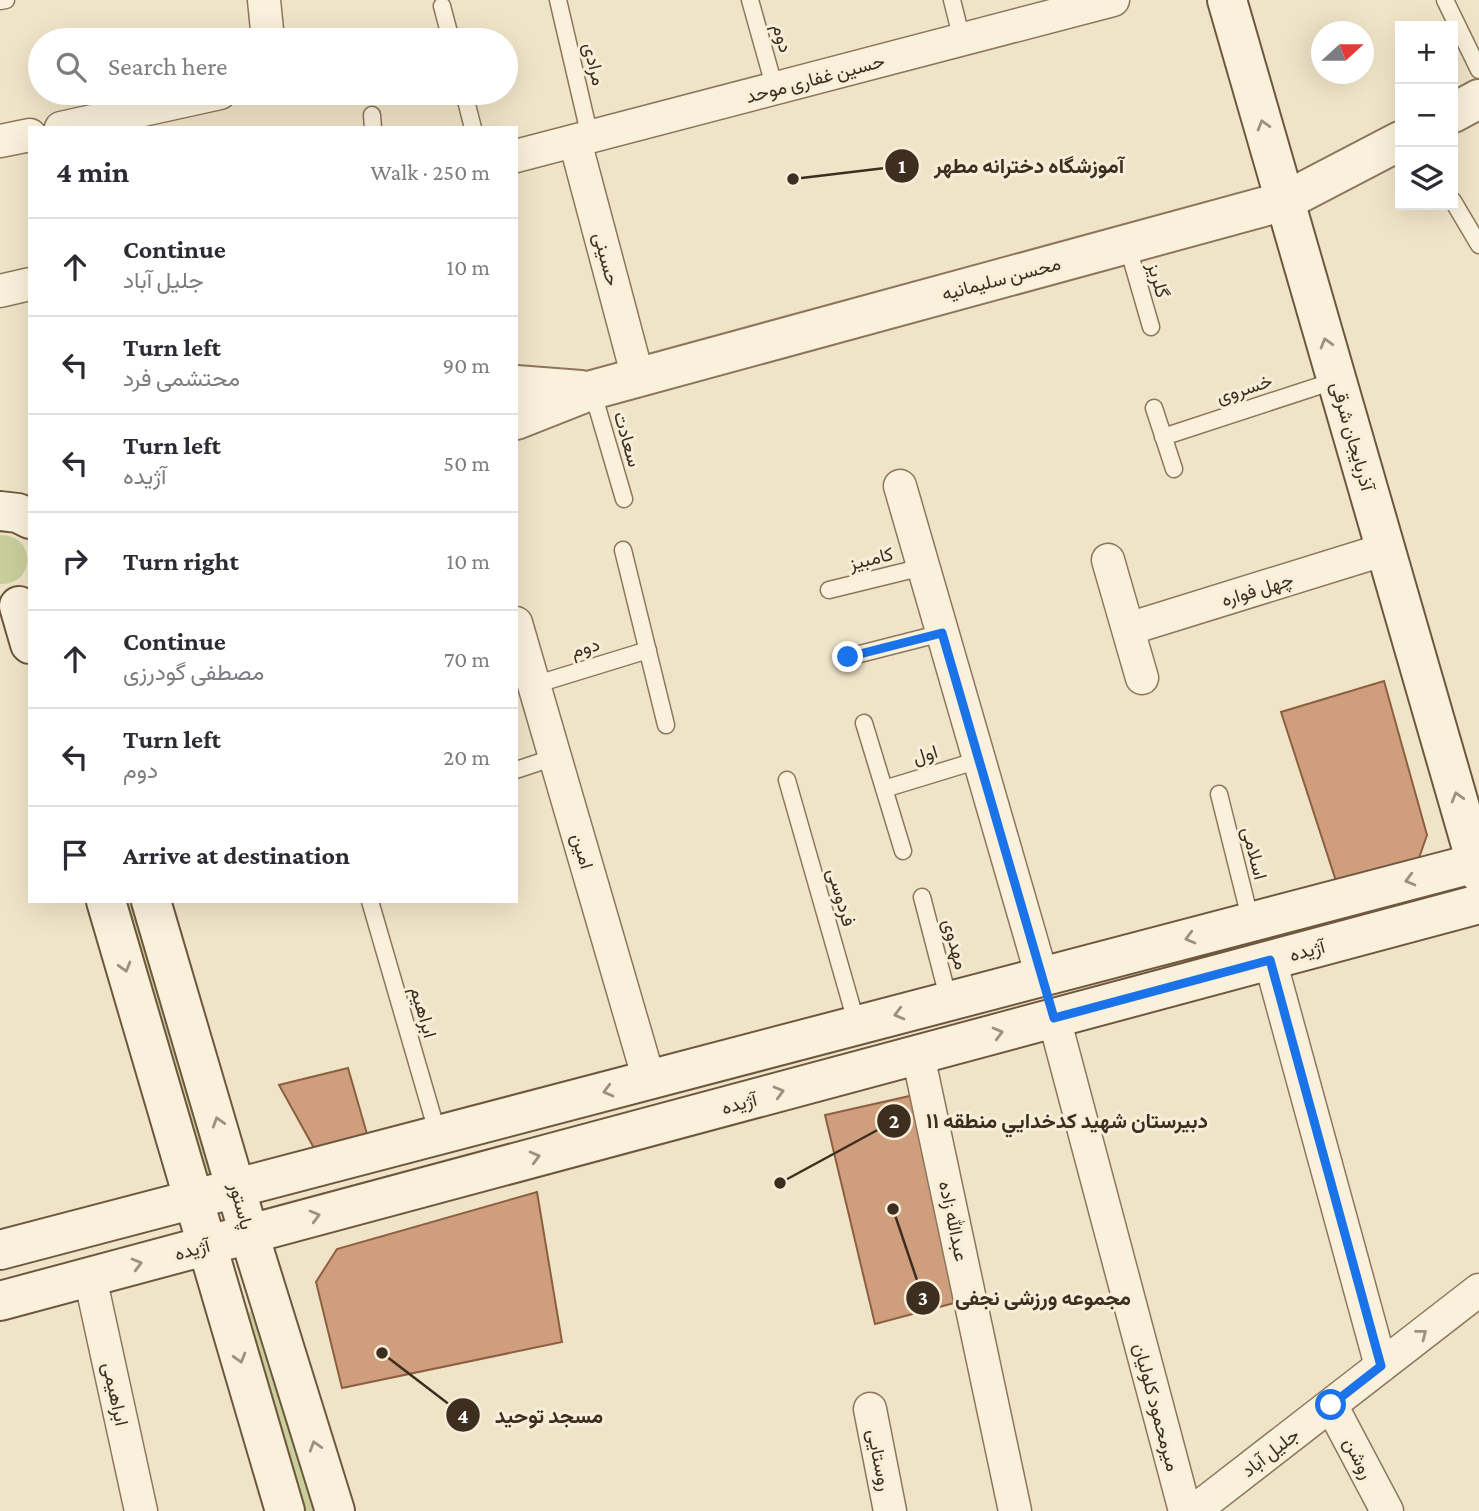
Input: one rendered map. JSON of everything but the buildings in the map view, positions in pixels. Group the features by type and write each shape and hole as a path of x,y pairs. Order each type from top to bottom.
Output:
{"main road":[{"name":"آذربایجان شرقی","path":"1227,0 1477,868"},
{"path":"1458,110 1479,99"},
{"name":"محسن سلیمانیه","path":"518,419 592,390 1285,201 1395,144"},
{"name":"محسن سلیمانیه","path":"518,385 592,390"},
{"path":"12,608 28,640"},
{"path":"0,1250 1042,976 1477,868"},
{"path":"107,903 285,1511"},
{"name":"پاستور","path":"152,903 335,1511"},
{"name":"آژیده","path":"0,1301 1479,904"},
{"path":"1042,976 1054,1018"},
{"path":"226,1311 238,1294 251,1289 268,1296"}],"street":[{"path":"264,0 267,28"},
{"name":"حسین غفاری موحد","path":"518,155 1113,0"},
{"path":"70,126 165,105"},
{"path":"0,141 28,135"},
{"name":"حسینی","path":"583,139 638,378"},
{"path":"0,291 28,284"},
{"path":"900,486 1042,976"},
{"name":"چهل فواره","path":"1128,629 1386,549"},
{"path":"1108,560 1142,678"},
{"name":"امین","path":"518,630 649,1080"},
{"path":"1270,960 1381,1366"},
{"name":"میرمحمود کلولیان","path":"1054,1018 1185,1511"},
{"name":"عبدالله زاده","path":"918,1055 1015,1511"},
{"name":"ابراهیمی","path":"90,1277 141,1511"},
{"name":"جلیل آباد","path":"1194,1511 1479,1290"},
{"name":"روشن","path":"1331,1405 1387,1511"},
{"name":"روستایی","path":"870,1409 890,1511"}],"lane":[{"path":"0,1 6,0"},
{"name":"مرادی","path":"558,0 583,139"},
{"name":"دوم","path":"750,0 775,89"},
{"path":"952,0 961,40"},
{"path":"1445,0 1479,70"},
{"path":"442,6 448,28"},
{"path":"467,105 472,126"},
{"path":"1458,209 1479,245"},
{"name":"گلریز","path":"1127,244 1151,327"},
{"name":"خسروی","path":"1163,437 1337,380"},
{"name":"سعادت","path":"592,390 624,499"},
{"path":"1154,408 1174,469"},
{"path":"623,550 667,724"},
{"name":"کامبیز","path":"829,590 923,567"},
{"path":"848,657 942,633"},
{"name":"دوم","path":"534,685 648,650"},
{"path":"864,723 903,851"},
{"path":"518,769 555,757"},
{"name":"اول","path":"884,789 978,760"},
{"name":"فردوسی","path":"787,780 857,1025"},
{"name":"اسلامی","path":"1219,794 1251,922"},
{"name":"مهدوی","path":"922,897 949,1001"},
{"name":"ابراهیم","path":"371,903 438,1135"}],"green space":[{"path":"0,535 20,542 26,550 27,560 21,577 0,584"},
{"path":"118,903 135,903 219,1180 205,1182"},
{"path":"250,1311 258,1314 319,1511 304,1511 247,1318"}],"place":[{"name":"آموزشگاه دخترانه مطهر","path":"793,179"},
{"name":"دبيرستان شهيد كدخدايي منطقه ١١","path":"780,1183"},
{"name":"مجموعه ورزشی نجفی","path":"893,1209"},
{"name":"مسجد توحید","path":"382,1353"}],"route":[{"path":"848,657 942,633 1054,1018 1270,960 1381,1366 1331,1405"}]}
